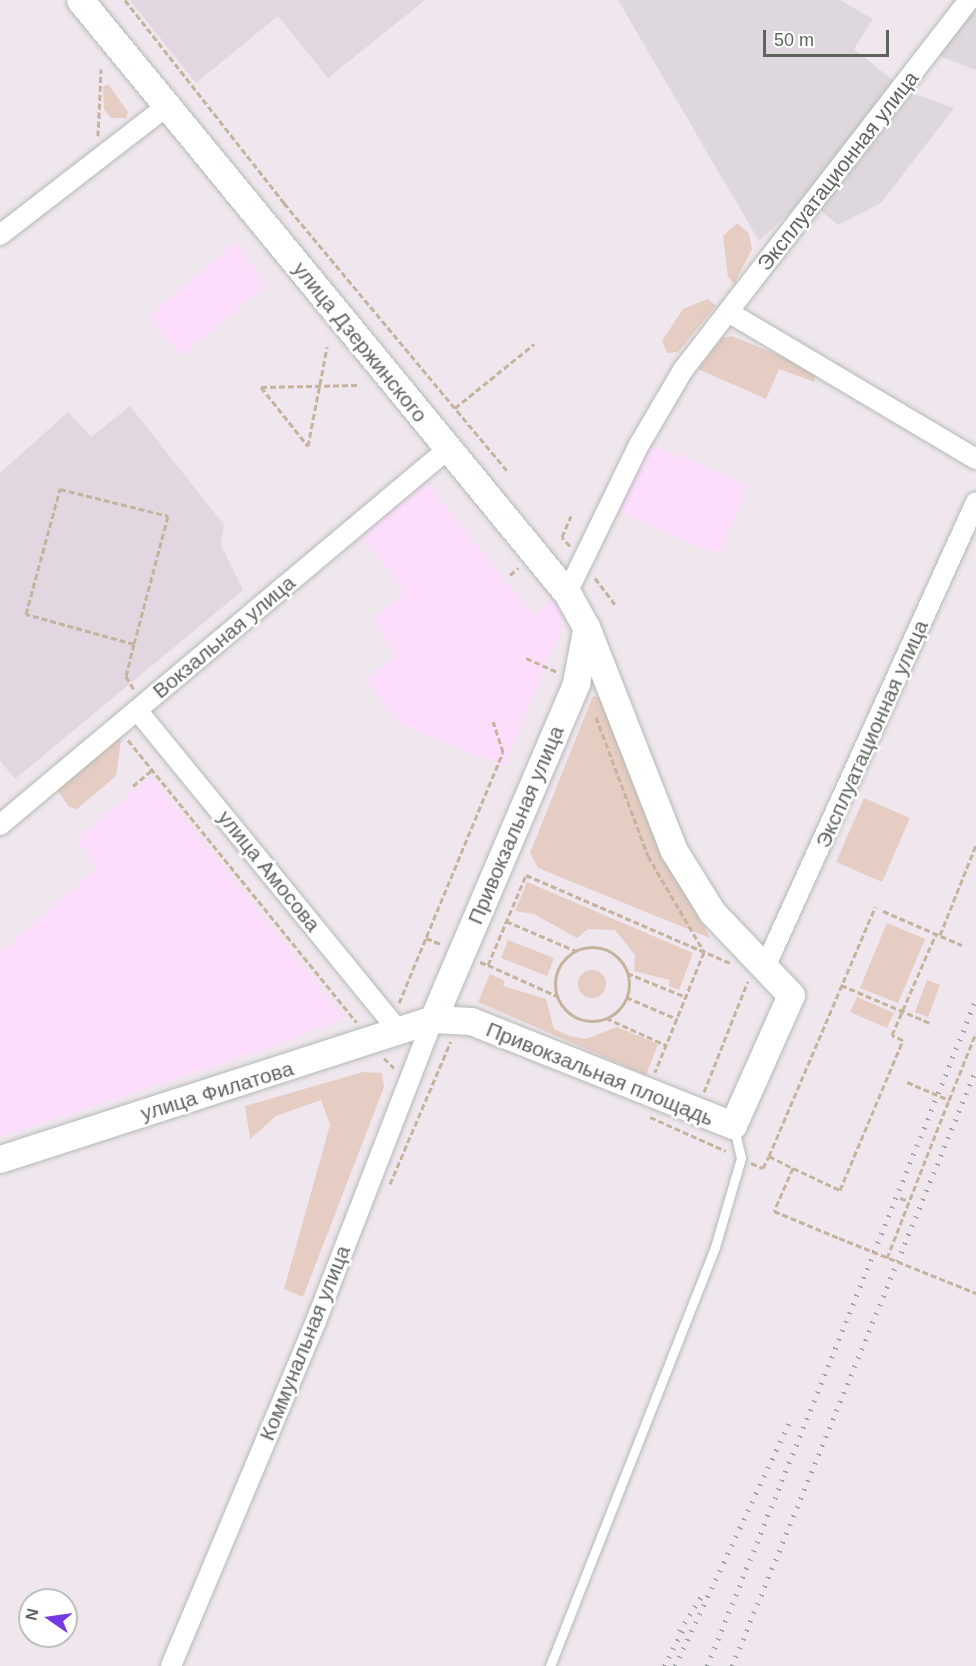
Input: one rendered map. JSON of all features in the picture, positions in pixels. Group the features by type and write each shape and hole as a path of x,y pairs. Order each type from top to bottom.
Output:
{"street":[{"name":"улица Дзержинского","path":"80,0 567,593 586,627 604,707 674,851 712,912 753,968 791,994"},
{"name":"Эксплуатационная улица","path":"567,593 639,445 683,370 730,314 969,0"},
{"path":"0,236 167,106"},
{"path":"730,314 976,459"},
{"name":"Вокзальная улица","path":"0,825 448,449"},
{"name":"Эксплуатационная улица","path":"753,968 976,502"},
{"name":"Привокзальная улица","path":"433,1019 575,685 586,627"},
{"path":"575,685 594,686 604,707"},
{"name":"улица Амосова","path":"141,706 393,1024"},
{"name":"Привокзальная площадь","path":"433,1019 471,1021 733,1125 791,994"},
{"name":"улица Филатова","path":"0,1159 393,1024 433,1019"},
{"name":"Коммунальная улица","path":"171,1666 315,1321 433,1019"}],"lane":[{"path":"550,1666 666,1378 741,1158 733,1125"}],"path":[{"path":"125,0 284,203 508,472"},
{"path":"91,144 98,136 101,69"},
{"path":"455,408 534,344"},
{"path":"327,347 321,384 308,446 261,387 321,384 358,385"},
{"path":"134,644 26,614 60,489 168,516 126,676 141,706"},
{"path":"526,658 552,668 575,685"},
{"path":"604,707 648,856 704,952"},
{"path":"348,1030 359,1026 393,1024 396,1010 503,752 493,722"},
{"path":"127,739 359,1026"},
{"path":"133,786 153,770"},
{"path":"769,1156 840,1190 903,1040 892,1035 976,845"},
{"path":"488,965 526,874 704,952 753,968 703,1095 693,1090"},
{"path":"642,1114 763,1168 875,907"},
{"path":"883,911 962,945"},
{"path":"506,921 576,951 606,950 627,972 686,997"},
{"path":"426,938 556,996 571,1015 606,1018 666,1044"},
{"path":"556,996 562,962 576,951"},
{"path":"664,1078 654,1074 704,952"},
{"path":"606,1018 626,998 627,972"},
{"path":"841,985 930,1023"},
{"path":"626,998 677,1019"},
{"path":"887,1258 976,1033"},
{"path":"385,1196 453,1036 460,1036"},
{"path":"377,1057 395,1069 394,1080"},
{"path":"907,1082 949,1100"},
{"path":"792,1168 774,1210 976,1293"},
{"path":"900,1198 909,1201"}],"shaded area":[{"path":"130,0 425,0 328,78 278,16 196,83"},
{"path":"618,0 840,0 873,19 854,49 895,82 806,197 759,241"},
{"path":"976,6 976,70 939,56"},
{"path":"108,84 128,112 126,118 111,118 104,109 103,87"},
{"path":"912,93 954,108 881,203 838,225 819,209"},
{"path":"737,223 749,234 752,249 734,284 728,277 723,236"},
{"path":"235,243 267,284 182,356 148,317"},
{"path":"708,299 716,306 678,352 667,353 662,341 683,309"},
{"path":"732,336 817,371 814,382 779,369 766,399 698,369 722,338"},
{"path":"130,406 224,525 221,545 243,590 15,779 0,761 0,473 68,412 91,437"},
{"path":"651,444 748,485 719,555 618,511"},
{"path":"425,481 533,615 552,600 562,612 561,630 504,766 401,725 366,680 396,656 373,619 405,592 361,536"},
{"path":"593,696 600,698 652,832 710,938 538,868 530,853"},
{"path":"116,736 121,740 116,776 77,809 69,807 58,791 60,784"},
{"path":"151,776 344,1017 285,1043 0,1137 0,953 97,868 76,840"},
{"path":"864,798 910,818 882,882 836,862"},
{"path":"527,882 693,953 679,990 669,986 670,980 634,971 635,955 615,930 588,929 577,938 534,914 515,911"},
{"path":"887,923 925,939 898,1003 860,988"},
{"path":"508,940 554,958 547,976 501,958"},
{"path":"592,970 602,974 606,984 602,994 592,998 582,994 578,984 582,974"},
{"path":"490,974 505,981 503,986 546,999 554,1029 570,1036 586,1039 617,1027 658,1044 646,1075 478,1002"},
{"path":"927,980 940,985 928,1017 915,1012"},
{"path":"857,997 894,1013 887,1028 850,1012"},
{"path":"363,1072 382,1073 384,1087 303,1297 284,1289 330,1125 321,1100 276,1116 250,1139 245,1106"}],"railway":[{"path":"707,1666 976,999"},
{"path":"732,1666 976,1069"},
{"path":"675,1666 789,1423"},
{"path":"679,1631 702,1595"},
{"path":"664,1666 686,1624"}]}
